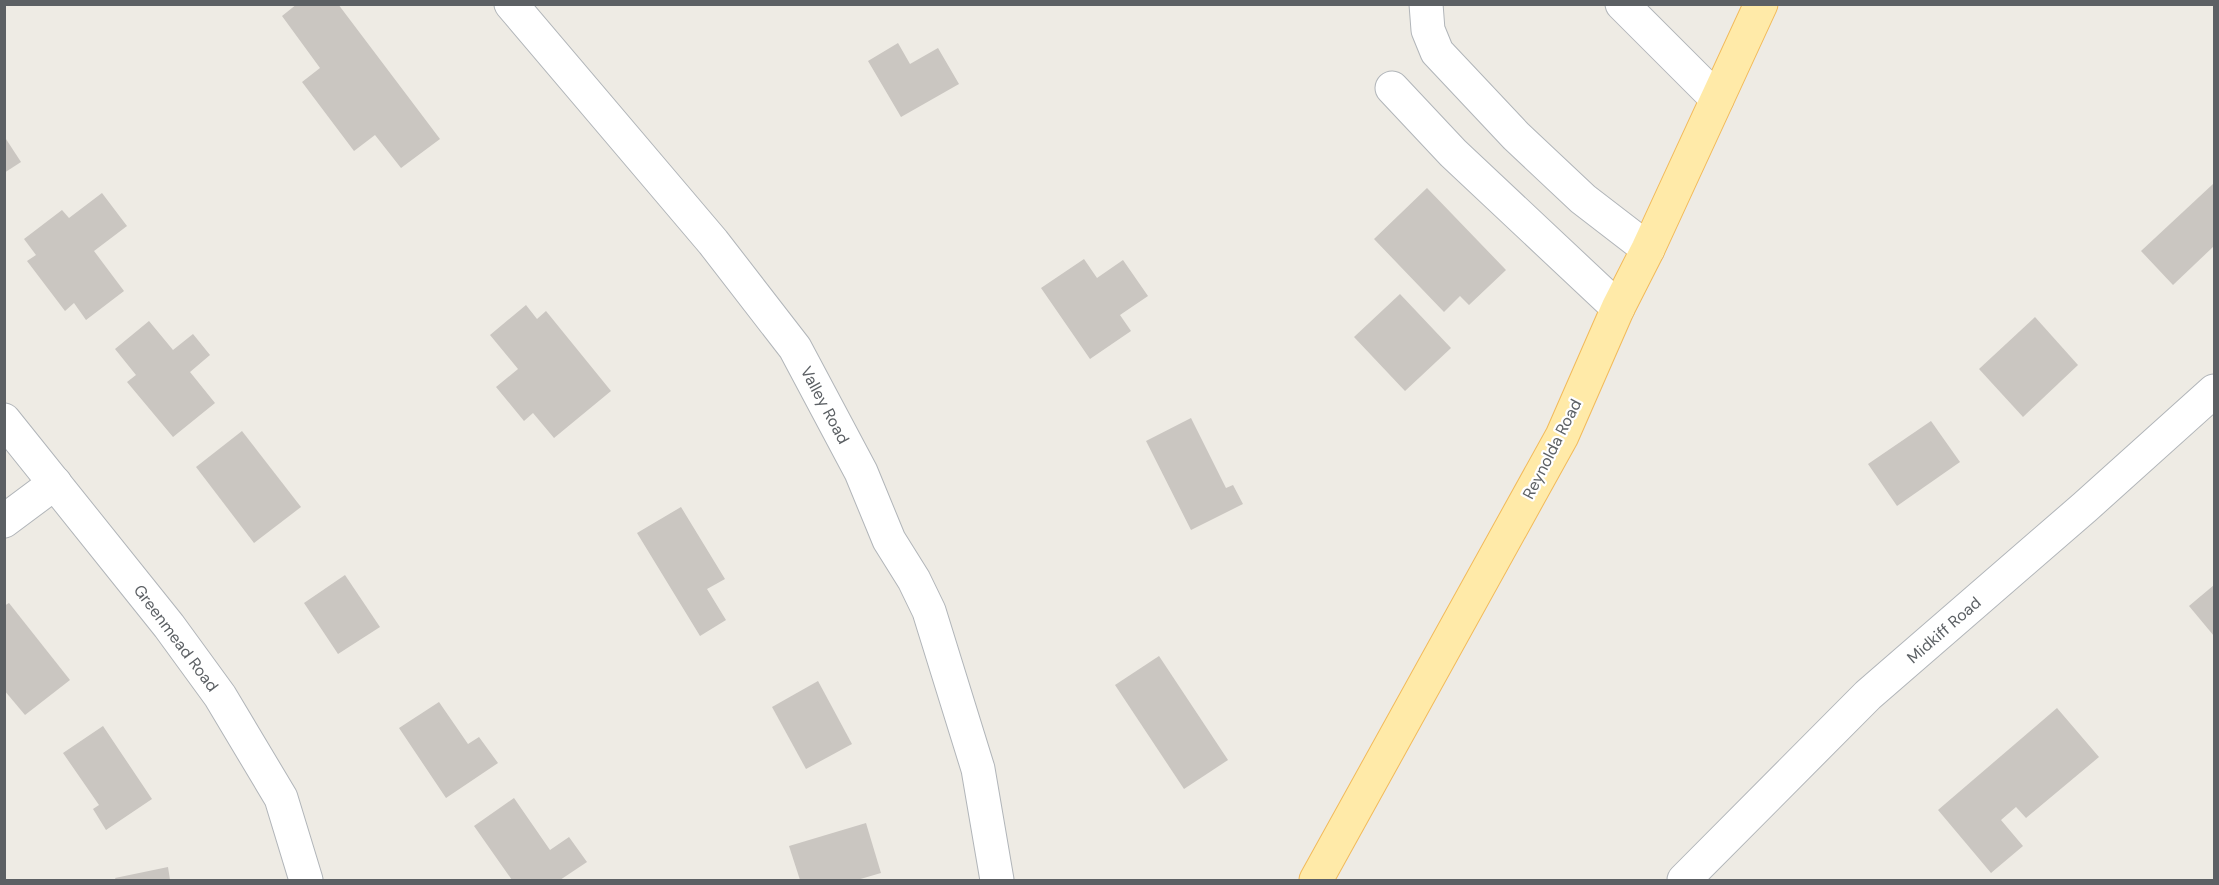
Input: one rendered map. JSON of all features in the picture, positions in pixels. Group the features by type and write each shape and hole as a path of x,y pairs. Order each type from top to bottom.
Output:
{"main road":[{"name":"Reynolda Road","path":"1316,880 1562,436 1618,308 1648,249 1761,4"}],"street":[{"name":"Valley Road","path":"511,4 712,242 795,348 861,472 889,540 914,580 929,611 978,769 997,880"},
{"path":"1426,4 1428,30 1437,52 1516,136 1583,199 1648,249"},
{"path":"1623,4 1717,99"},
{"path":"1392,88 1453,153 1618,308"},
{"name":"Midkiff Road","path":"1684,880 1868,695 2076,515 2214,391"},
{"name":"Greenmead Road","path":"4,420 169,626 219,696 280,798 306,880"},
{"path":"4,521 55,483"}],"building":[{"path":"297,4 338,4 440,139 401,168 375,135 354,151 302,82 320,68 282,16"},
{"path":"898,43 910,64 938,48 959,84 901,117 868,61"},
{"path":"4,136 21,162 4,173"},
{"path":"2213,184 2214,246 2173,285 2141,251"},
{"path":"1427,188 1506,270 1469,305 1460,296 1444,312 1374,239"},
{"path":"102,193 127,226 94,251 124,291 86,320 74,303 65,311 27,261 36,255 24,239 62,210 69,218"},
{"path":"1084,259 1097,278 1123,260 1148,296 1120,315 1131,331 1090,359 1041,288"},
{"path":"1400,294 1451,348 1405,391 1354,337"},
{"path":"526,305 537,319 546,311 611,391 554,438 533,413 524,421 496,387 518,369 490,335"},
{"path":"2035,317 2078,365 2023,417 1979,369"},
{"path":"149,321 173,350 193,334 210,355 190,372 215,403 173,437 127,382 136,375 115,349"},
{"path":"1191,418 1226,488 1233,485 1243,504 1191,530 1146,441"},
{"path":"1931,421 1960,462 1897,506 1868,464"},
{"path":"242,431 301,507 254,543 196,467"},
{"path":"681,507 725,579 707,589 726,620 700,636 637,533"},
{"path":"345,575 380,627 338,654 304,603"},
{"path":"2214,585 2214,636 2189,606"},
{"path":"9,603 70,680 25,715 4,690 4,606"},
{"path":"1159,656 1228,760 1184,789 1115,685"},
{"path":"818,681 852,744 806,769 772,707"},
{"path":"439,702 468,744 479,737 498,763 446,798 399,728"},
{"path":"2057,708 2099,757 2026,818 2016,807 2001,820 2023,846 1991,873 1938,810"},
{"path":"103,726 152,799 106,830 93,809 99,805 63,753"},
{"path":"514,798 550,850 569,837 587,862 560,880 512,880 474,826"},
{"path":"866,823 881,873 857,880 800,880 789,846"},
{"path":"168,867 170,880 116,880 115,878"}]}
